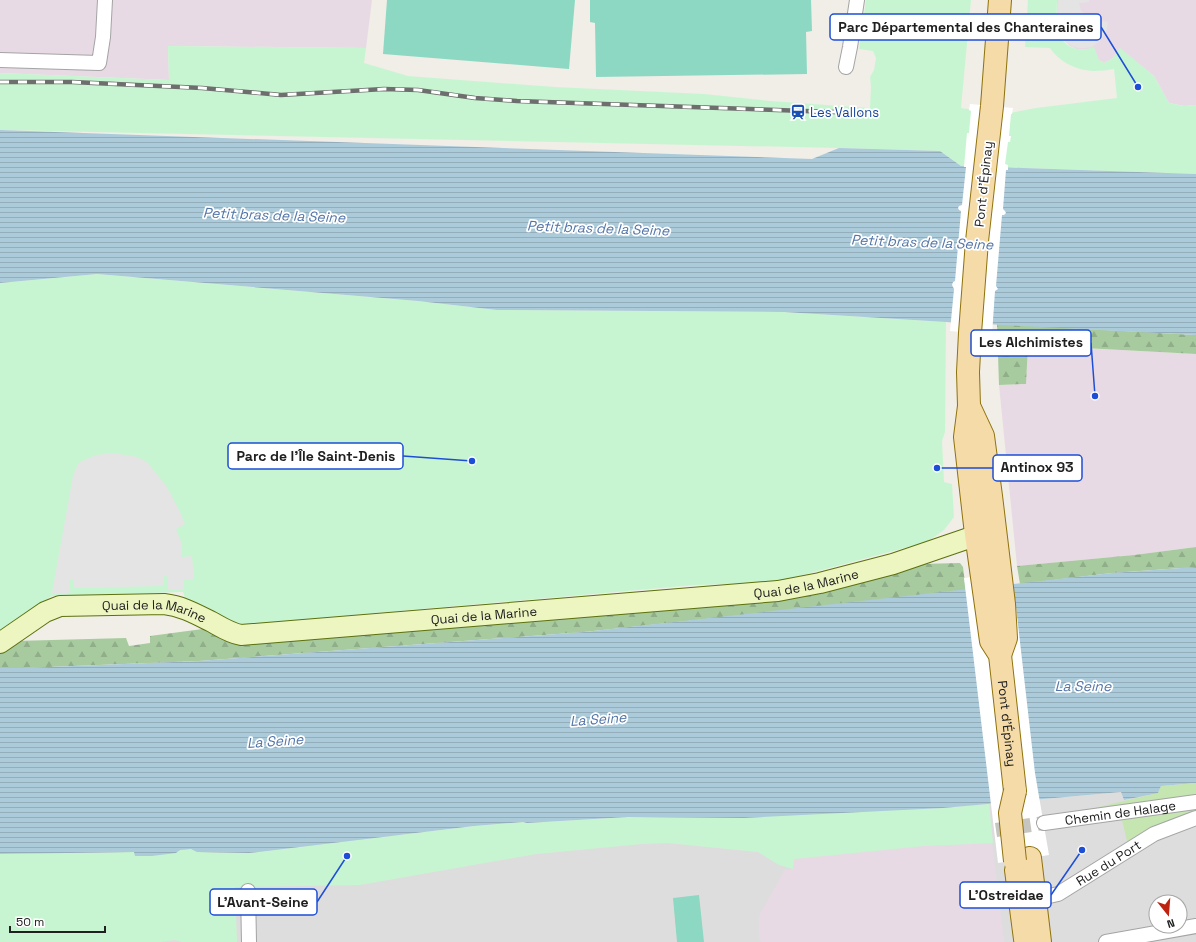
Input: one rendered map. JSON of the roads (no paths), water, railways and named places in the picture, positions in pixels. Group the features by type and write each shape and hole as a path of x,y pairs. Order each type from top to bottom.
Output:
{"main road":[{"name":"Pont d'Épinay","path":"1000,0 992,106 977,241 968,372 969,406 965,437 986,532 992,574 1004,604 1006,638 1000,655 1015,791 1010,813 1023,860 1027,901"},
{"path":"1025,942 1027,901"},
{"path":"1027,901 1040,942"}],"street":[{"path":"0,60 99,62 103,37 105,0"},
{"path":"846,67 857,0"},
{"name":"Quai de la Marine","path":"0,643 45,612 60,606 176,605 228,631 241,635 778,591 893,564 986,532"},
{"name":"Chemin de Halage","path":"1044,823 1196,802"},
{"name":"Rue du Port","path":"1027,901 1058,894 1154,834 1196,818"},
{"path":"248,891 249,942"},
{"path":"1106,942 1196,926"}],"water":[{"name":"Petit bras de la Seine","path":"0,130 812,159 839,148 940,151 961,166 1196,174 1196,335 784,312 497,310 418,301 97,274 0,283"},
{"name":"La Seine","path":"1196,567 1196,783 1161,786 1158,793 1124,800 1121,792 943,808 744,818 628,817 523,822 474,826 249,853 197,852 191,849 180,850 176,853 152,856 135,856 134,852 0,854 0,668 199,661 584,632 1112,573"}],"tunnel":[{"path":"996,830 1044,823"}],"railway":[{"path":"0,82 72,82 202,88 281,95 384,89 418,90 475,98 517,101 863,113"}],"place":[{"name":"Parc Départemental des Chanteraines","path":"1138,87"},
{"name":"Les Vallons","path":"798,112"},
{"name":"Les Alchimistes","path":"1095,396"},
{"name":"Parc de l'Île Saint-Denis","path":"472,461"},
{"name":"Antinox 93","path":"937,468"},
{"name":"L'Ostreidae","path":"1082,850"},
{"name":"L'Avant-Seine","path":"347,856"}]}
